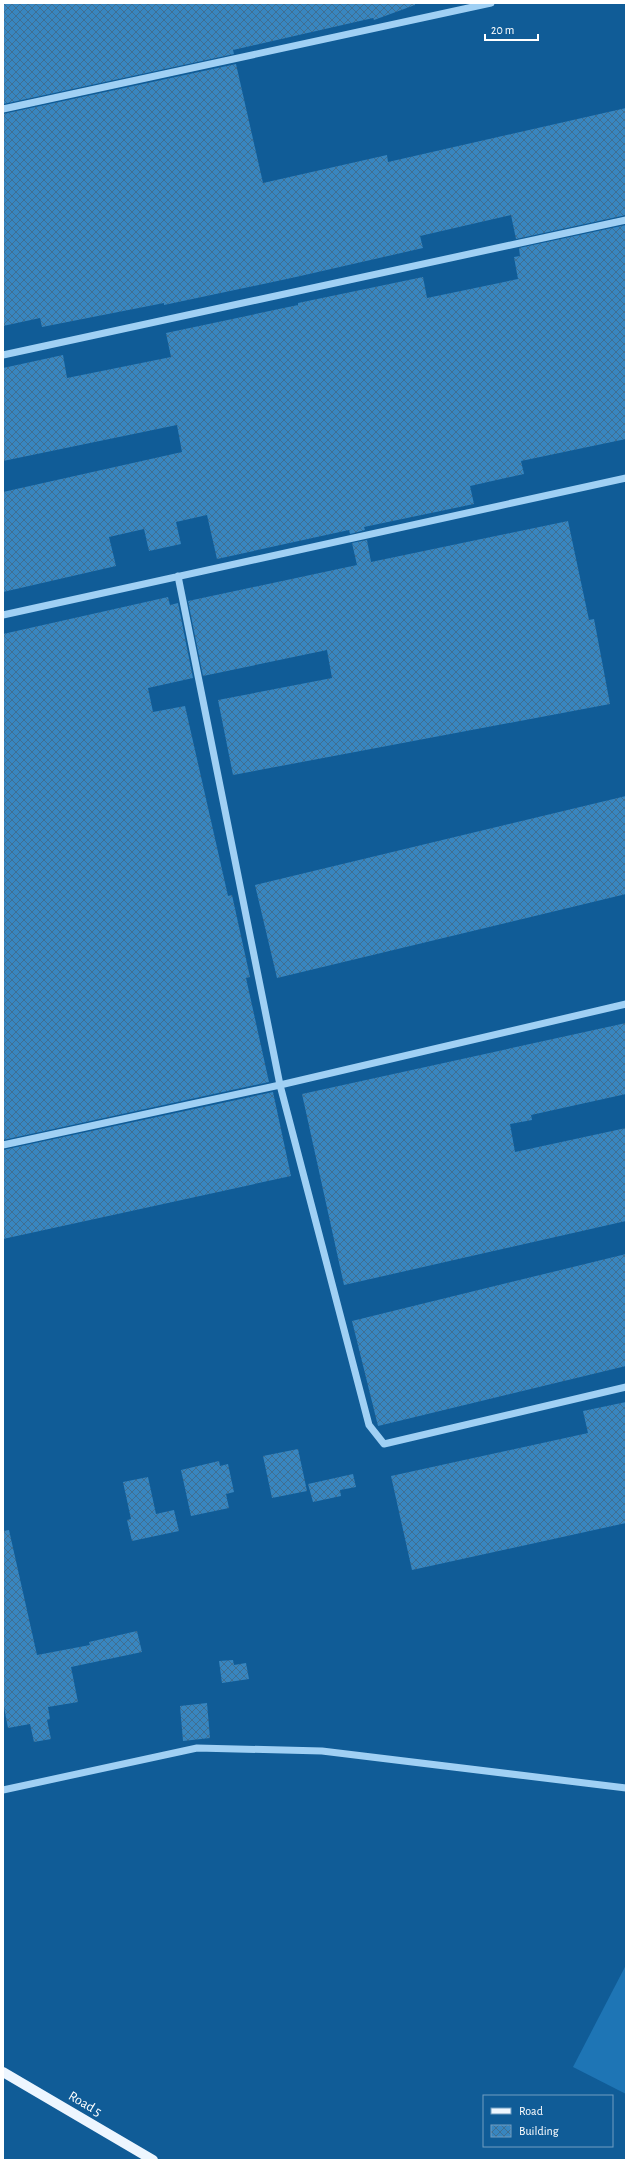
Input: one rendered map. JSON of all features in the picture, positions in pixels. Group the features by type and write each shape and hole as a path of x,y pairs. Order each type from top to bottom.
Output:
{"main road":[{"name":"Road 5","path":"3,2072 153,2160"}],"lane":[{"path":"3,109 491,3"},
{"path":"3,355 626,220"},
{"path":"3,615 626,478"},
{"path":"178,576 280,1084 369,1426 384,1444 626,1387"},
{"path":"3,1145 280,1084 626,1004"},
{"path":"3,1790 197,1748 322,1751 626,1788"}],"shaded area":[{"path":"626,1965 626,2094 573,2067"}],"building":[{"path":"3,3 415,3 415,5 374,20 373,18 233,50 234,54 3,104"},
{"path":"236,64 263,183 387,155 388,162 626,108 626,215 516,239 511,215 420,236 423,248 296,277 164,305 164,303 42,327 40,318 3,326 3,114"},
{"path":"626,225 626,439 521,461 524,474 470,486 474,504 364,527 365,530 350,534 349,530 217,559 207,515 176,522 181,544 149,551 144,529 109,537 116,566 3,592 3,492 182,452 177,425 3,461 3,368 63,355 67,378 171,357 166,333 298,305 298,303 423,277 427,298 518,279 514,257 520,256 519,248"},
{"path":"568,521 589,620 594,619 610,704 233,775 218,700 332,678 327,650 203,676 188,601 357,565 352,543 367,540 371,562"},
{"path":"168,597 170,605 178,603 193,678 148,688 153,712 185,706 228,896 232,895 250,977 246,978 269,1082 3,1140 3,634"},
{"path":"626,796 626,894 277,978 255,885"},
{"path":"626,1023 626,1094 531,1115 532,1120 510,1124 515,1152 626,1128 626,1221 344,1285 302,1094"},
{"path":"273,1092 291,1176 3,1239 3,1150"},
{"path":"626,1254 626,1366 378,1426 352,1321"},
{"path":"626,1402 626,1523 412,1570 391,1476 588,1433 583,1411"},
{"path":"298,1449 307,1491 272,1498 263,1456"},
{"path":"219,1461 220,1466 228,1464 234,1492 226,1494 229,1508 191,1516 181,1470"},
{"path":"353,1474 356,1487 340,1490 341,1496 313,1502 308,1484"},
{"path":"148,1477 156,1514 174,1510 179,1531 132,1541 127,1520 131,1519 123,1482"},
{"path":"9,1530 37,1655 90,1645 89,1642 137,1631 142,1652 71,1667 78,1702 48,1707 50,1719 47,1720 51,1739 34,1742 30,1724 8,1728 3,1702 3,1531"},
{"path":"233,1660 234,1665 246,1663 249,1679 222,1683 219,1661"},
{"path":"207,1703 210,1738 183,1741 180,1706"}]}
